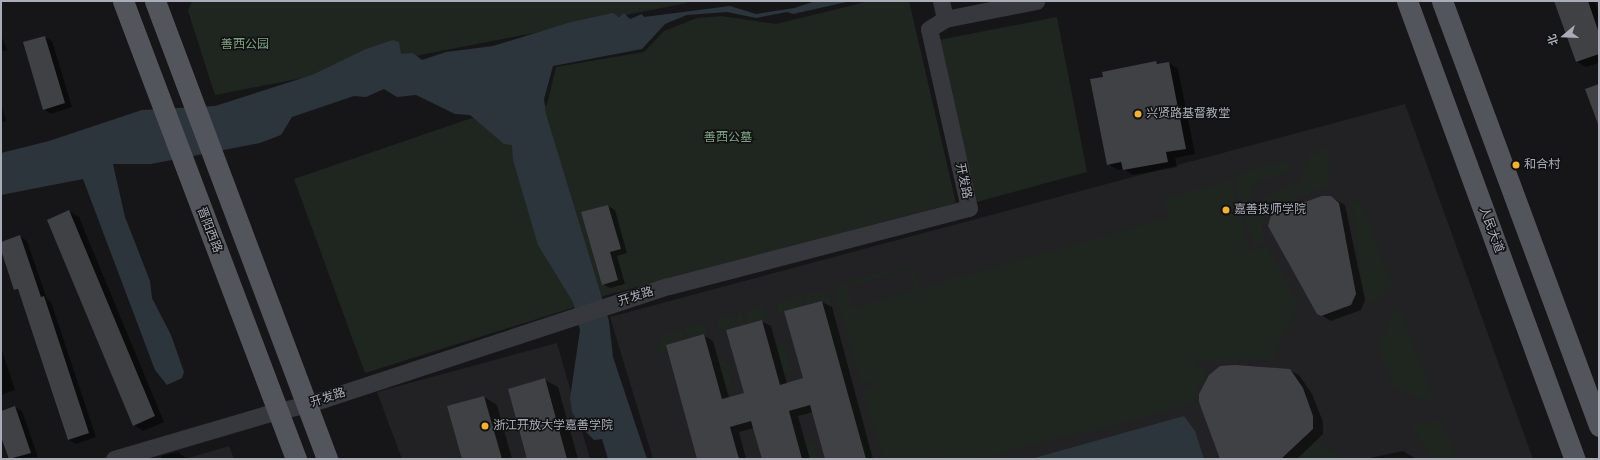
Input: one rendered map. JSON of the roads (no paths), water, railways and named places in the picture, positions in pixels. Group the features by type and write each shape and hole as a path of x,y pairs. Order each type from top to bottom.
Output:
{"main road":[{"path":"108,1 126,7"},
{"path":"156,1 326,459"},
{"name":"人民大道","path":"1407,1 1575,459"},
{"path":"1442,1 1599,426"},
{"name":"晋阳西路","path":"126,7 186,170 296,459"}],"street":[{"path":"941,1 945,19 1036,1"},
{"name":"开发路","path":"114,459 277,411 306,405 669,286 969,208 929,29 945,19"}],"place":[{"name":"兴贤路基督教堂","path":"1138,114"},
{"name":"和合村","path":"1516,165"},
{"name":"嘉善技师学院","path":"1226,210"},
{"name":"浙江开放大学嘉善学院","path":"485,426"}],"park label":[{"name":"善西公园","path":"245,45"},
{"name":"善西公墓","path":"728,138"}]}
